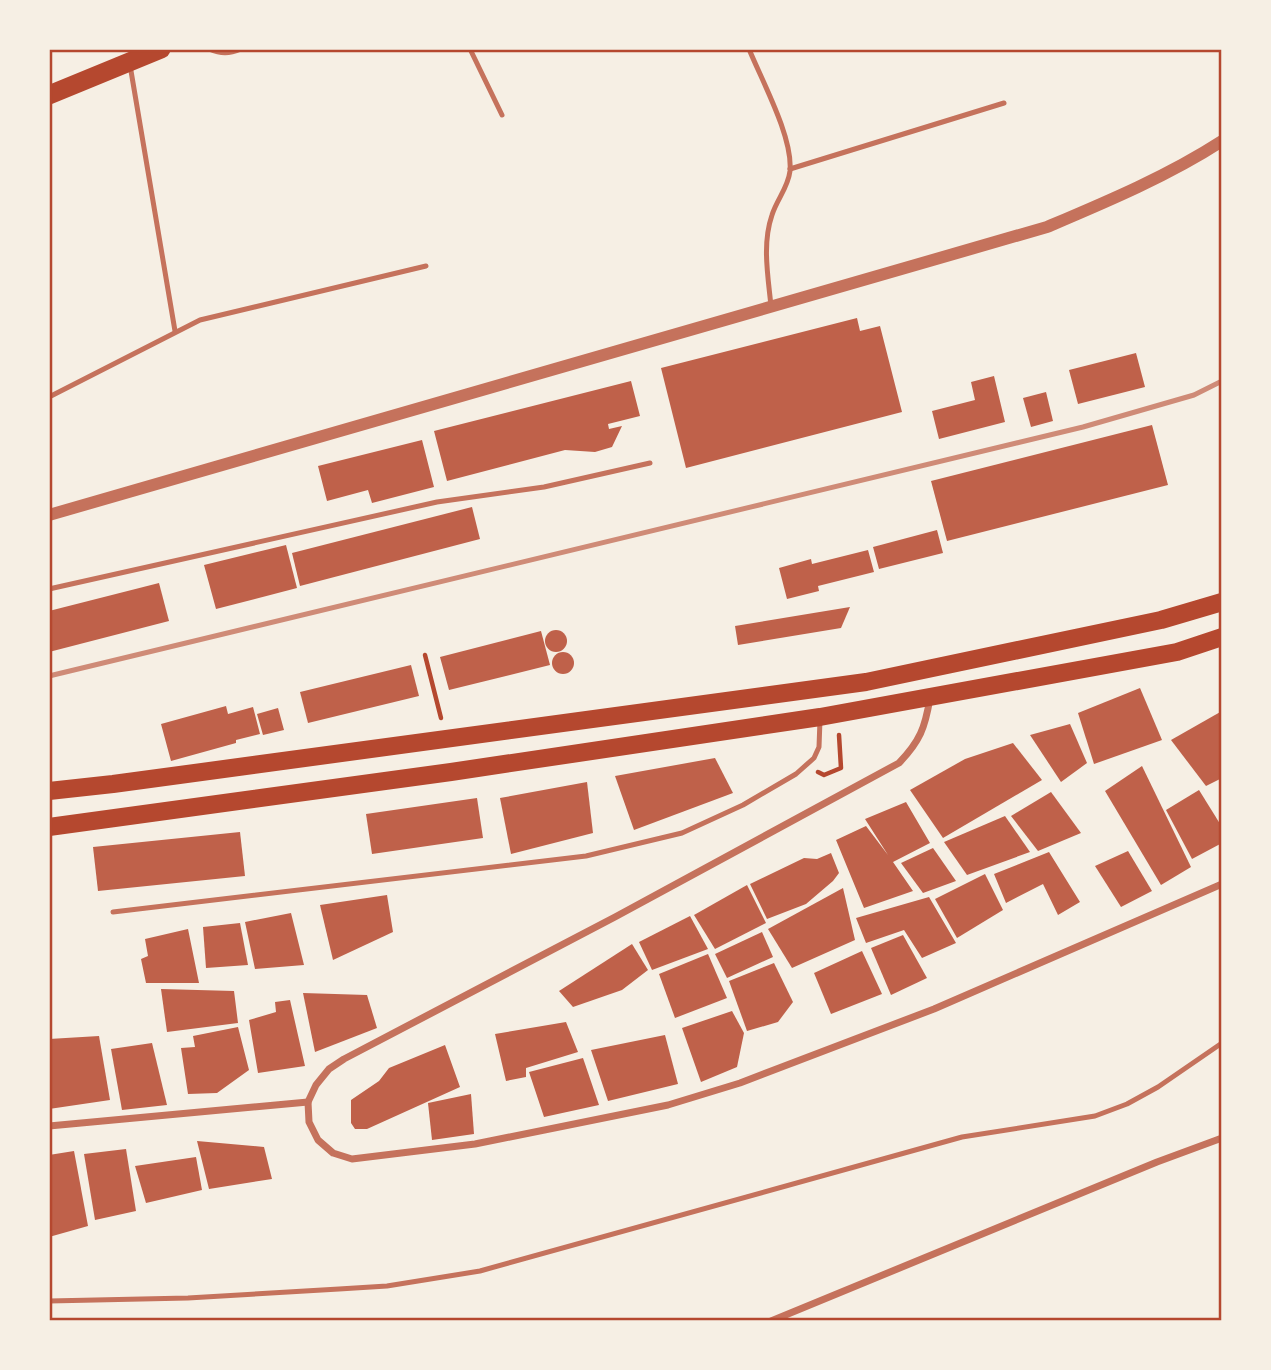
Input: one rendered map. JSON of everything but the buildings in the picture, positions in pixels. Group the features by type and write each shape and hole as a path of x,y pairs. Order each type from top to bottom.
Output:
{"highway":[{"path":"49,95 161,49"}],"main road":[{"path":"49,105 80,84"},
{"path":"49,791 866,682 1161,620 1222,602"},
{"path":"49,827 424,776 820,716 1177,652 1222,637"},
{"path":"927,670 930,697"}],"street":[{"path":"49,515 1047,227 1149,180 1222,141"},
{"path":"930,697 926,725 915,746 899,763 329,1069 316,1085 308,1102 309,1122 318,1140 333,1153 352,1159 475,1144 668,1105 740,1083 934,1009 1222,884"},
{"path":"49,1126 308,1102"},
{"path":"771,1321 1157,1162 1222,1138"}],"lane":[{"path":"209,49 221,53 241,49"},
{"path":"470,49 502,114"},
{"path":"749,49 789,150 790,169 785,190 772,214 767,236 766,261 771,306"},
{"path":"130,64 175,331"},
{"path":"790,169 1004,103"},
{"path":"49,397 200,320 426,266"},
{"path":"49,589 437,502 544,488 650,463"},
{"path":"113,912 586,856 653,842 717,818 807,767 819,747 820,716"},
{"path":"49,1301 188,1298 340,1289 398,1284 480,1271 962,1137 1095,1116 1128,1104 1158,1087 1222,1043"}],"path":[{"path":"425,655 446,739"},
{"path":"824,775 841,768 840,744"}],"railway":[{"path":"49,676 1083,427 1194,395 1222,381"}]}
